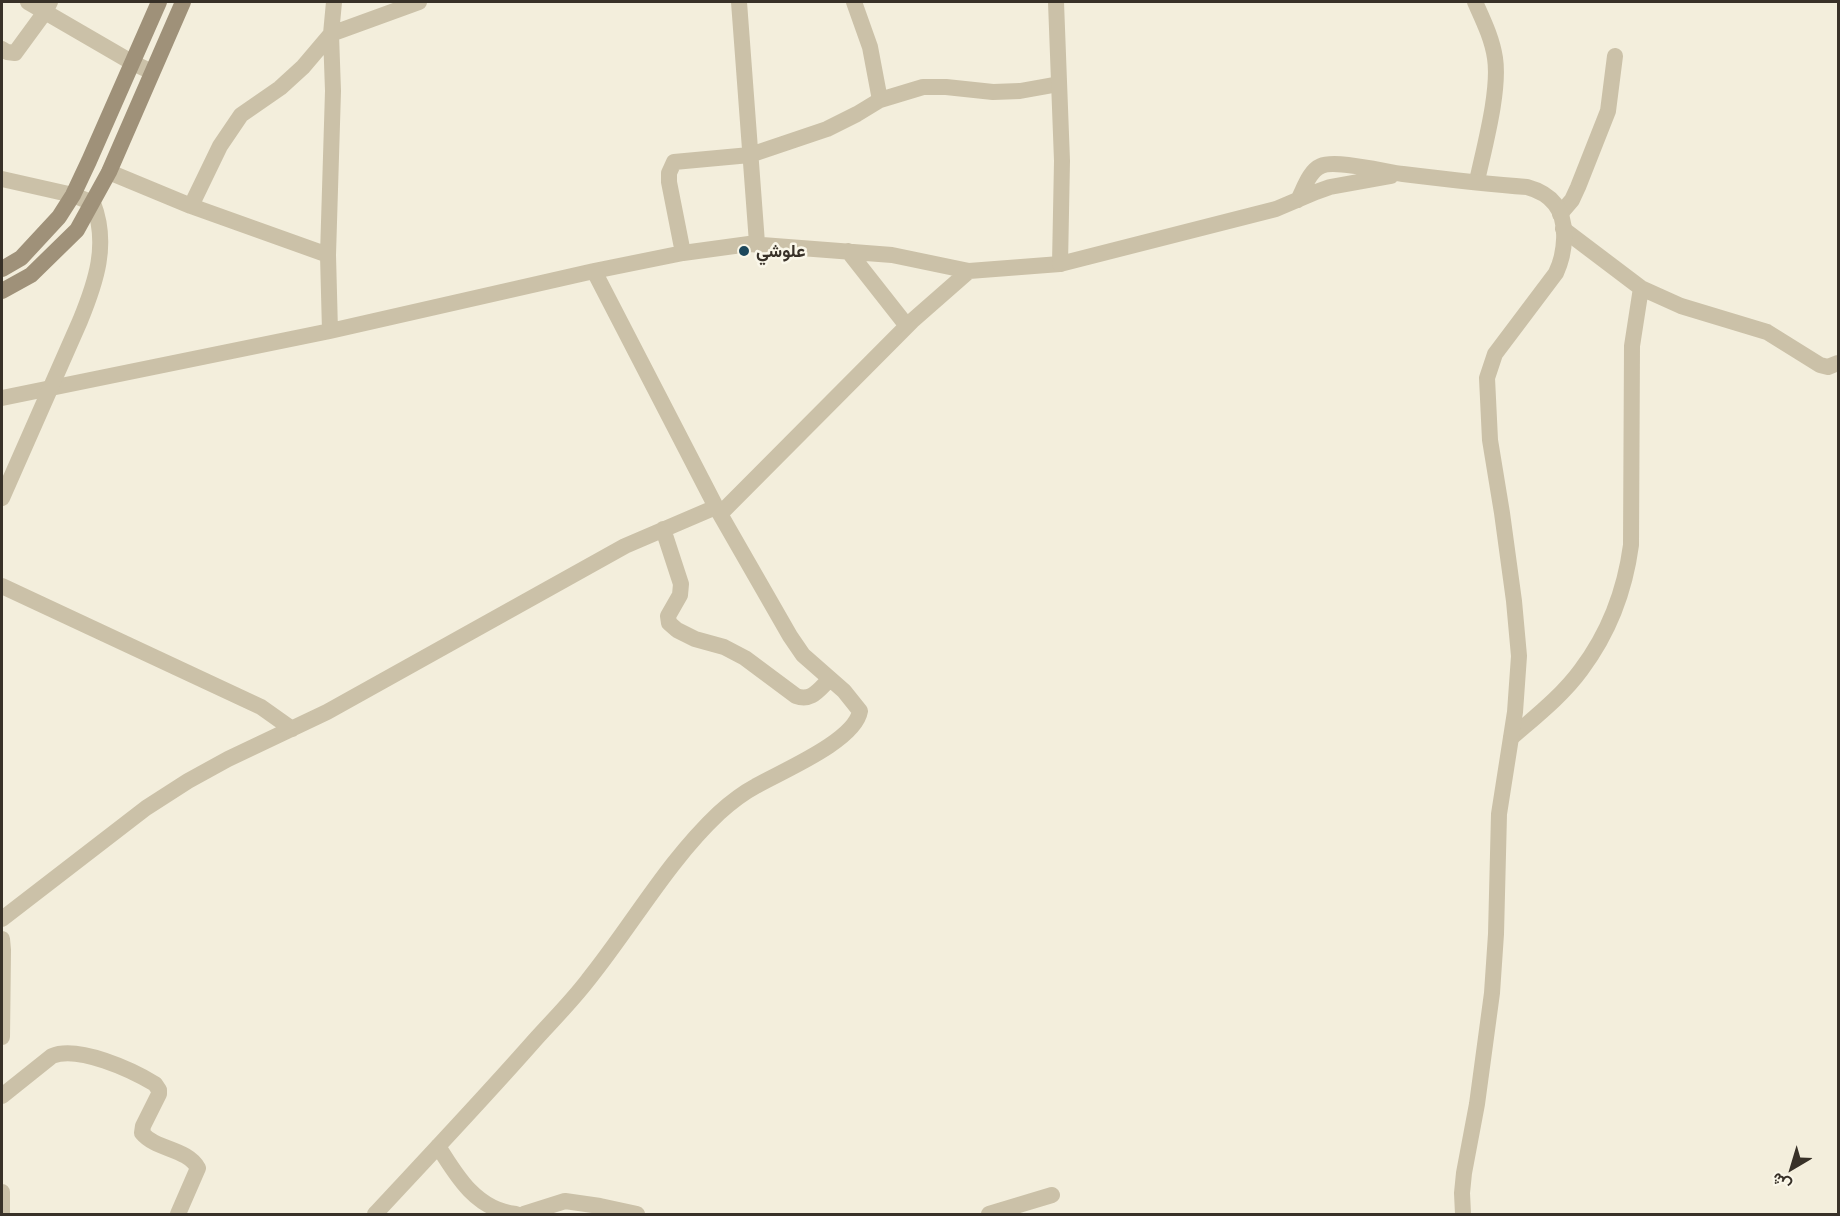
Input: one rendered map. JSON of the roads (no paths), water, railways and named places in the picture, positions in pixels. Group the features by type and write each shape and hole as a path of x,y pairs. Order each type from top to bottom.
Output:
{"main road":[{"path":"2,269 21,258 58,217 73,195 159,2"},
{"path":"2,291 31,275 77,230 110,172 183,2"},
{"path":"21,258 31,275"}],"street":[{"path":"28,2 48,7 133,63 152,72"},
{"path":"330,331 328,255 333,92 331,34 334,2"},
{"path":"191,206 220,146 241,115 280,88 303,67 331,34 419,2"},
{"path":"739,2 758,243"},
{"path":"854,2 870,47 880,100"},
{"path":"1056,2 1062,161 1060,264"},
{"path":"1475,2 1491,40 1496,60 1495,85 1477,182"},
{"path":"2,49 15,53 48,7"},
{"path":"1562,221 1578,188 1608,111 1615,56"},
{"path":"683,253 669,182 669,173 674,162 750,154 827,129 880,100 923,87 993,92 1020,91 1059,84"},
{"path":"1298,200 1313,172 1320,166 1327,164 1365,167 1400,174 1538,190 1556,204 1562,221 1561,258 1557,273 1495,354 1487,378 1490,440 1514,601 1519,656 1518,688 1499,814 1492,993 1477,1104 1464,1173 1463,1215"},
{"path":"110,172 191,206 328,255"},
{"path":"2,398 330,331 683,253 758,243 892,255 969,271 1060,264 1276,209 1330,187 1400,174"},
{"path":"2,179 73,195 93,203 99,220 101,237 98,266 87,303 2,498"},
{"path":"1562,221 1641,288 1681,306 1767,332 1821,365 1828,367 1839,363"},
{"path":"848,251 907,326"},
{"path":"375,1215 588,981 671,865 700,831 734,800 753,787 838,741 860,715 860,711 844,691 814,667 797,647 718,511 594,271"},
{"path":"2,919 146,808 228,759 327,712 625,546 663,529 718,511 907,326 969,271"},
{"path":"1511,738 1580,672 1602,640 1611,621 1629,561 1632,346 1641,288"},
{"path":"663,529 681,584 680,595 668,616 672,626 682,633 724,647 745,658 796,696 809,698 830,679"},
{"path":"2,586 261,707 292,729"},
{"path":"2,939 2,1036"},
{"path":"2,1096 52,1056 62,1054 105,1060 155,1084 159,1094 143,1126 142,1133 154,1142 188,1158 198,1168 178,1215"},
{"path":"438,1146 458,1179 472,1193 492,1207 516,1215"},
{"path":"2,1192 5,1214"},
{"path":"989,1215 1052,1195"},
{"path":"524,1215 565,1201 637,1215"}],"place":[{"name":"علوشي","path":"744,251"}]}
